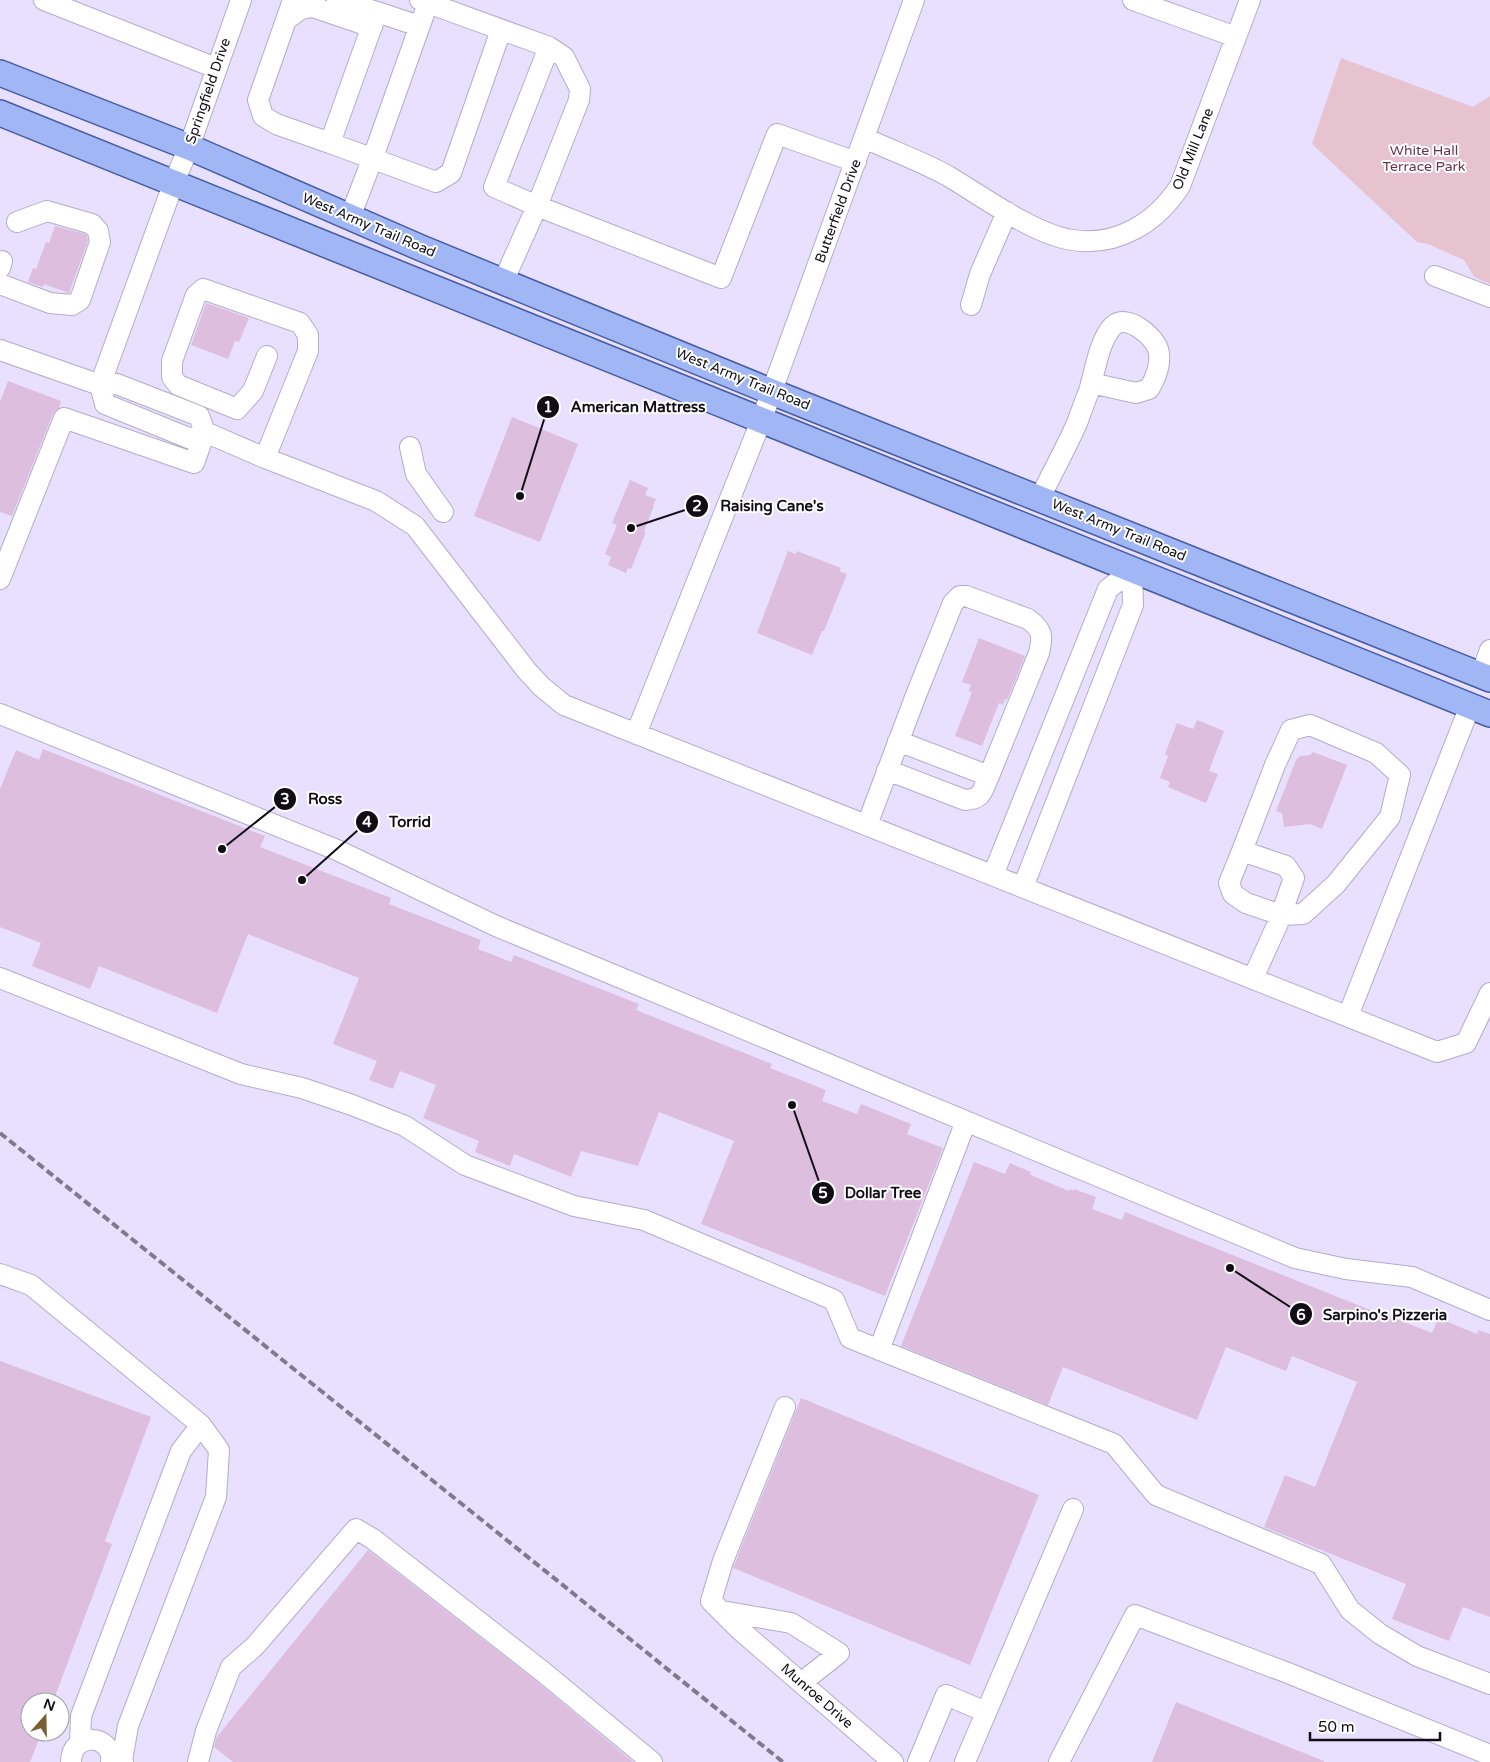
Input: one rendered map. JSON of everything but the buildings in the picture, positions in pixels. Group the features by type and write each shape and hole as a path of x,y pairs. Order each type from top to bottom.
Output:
{"main road":[{"name":"West Army Trail Road","path":"0,73 189,147 503,282 772,392 1485,677"},
{"path":"0,113 1132,570 1483,706"},
{"path":"1132,570 1145,541"}],"street":[{"path":"44,0 216,68"},
{"name":"Springfield Drive","path":"100,385 174,182 189,147 241,0"},
{"path":"292,0 258,100 264,116 276,124 436,182 451,173 501,30"},
{"path":"337,0 375,20"},
{"name":"Butterfield Drive","path":"636,734 772,392 914,0"},
{"path":"1133,0 1236,37"},
{"name":"Old Mill Lane","path":"865,138 946,175 1007,212 1054,235 1072,240 1097,241 1124,235 1151,220 1170,202 1184,179 1250,0"},
{"path":"350,217 419,26 424,1 549,47 564,57 580,89 579,100 537,206 503,282"},
{"path":"287,19 301,9 313,7 375,20 419,26"},
{"path":"330,143 375,20"},
{"path":"549,47 494,187 537,206 721,278 778,134 856,162"},
{"path":"0,284 50,303 72,305 80,300 100,242 98,231 92,224 47,211 17,222"},
{"path":"971,304 980,274 1007,212"},
{"path":"1435,276 1490,296"},
{"path":"265,458 308,351 308,335 300,323 203,288 196,295 172,361 172,377 178,385 237,408 253,391 267,356"},
{"path":"0,350 100,385 105,404 191,439 205,432 265,458 376,501 415,526 503,641 542,687 564,705 1437,1052 1466,1043 1490,993"},
{"path":"1040,498 1077,422 1091,382"},
{"path":"0,579 8,536 64,418 194,463 205,432"},
{"path":"410,447 416,474 443,512"},
{"path":"993,875 1108,589 1132,570"},
{"path":"1022,887 1133,605 1132,570"},
{"path":"867,825 887,770 898,741 953,603 960,596 966,596 1028,619 1035,624 1041,633 1042,639 1039,653 978,798 965,800 887,770"},
{"path":"1485,677 1490,650"},
{"path":"1348,1016 1483,706"},
{"path":"0,714 330,847 496,926 1295,1258 1346,1269 1412,1277 1490,1310"},
{"path":"1310,725 1376,753 1400,775 1390,817 1336,884 1303,914 1281,915 1246,903 1233,894 1229,883 1242,851 1275,765 1291,730 1310,725"},
{"path":"898,741 988,776"},
{"path":"1242,851 1286,866 1294,878 1281,915 1253,978"},
{"path":"0,978 241,1074 302,1088 352,1105 405,1126 465,1165 574,1206 644,1220 834,1300 850,1338 1114,1444 1156,1496 1320,1564 1350,1610 1380,1634 1417,1656 1490,1684"},
{"path":"879,1350 966,1121"},
{"path":"0,1274 31,1285 201,1425 219,1450 216,1497 128,1726 123,1762"},
{"path":"785,1407 723,1561 711,1601 722,1611 791,1623 839,1653 801,1683"},
{"path":"71,1762 72,1754 80,1742 81,1716 181,1451 201,1425"},
{"path":"965,1762 1073,1509"},
{"path":"198,1762 206,1732 231,1667 255,1646 356,1529 373,1539 542,1671 652,1762"},
{"name":"Munroe Drive","path":"722,1611 740,1630 893,1762"},
{"path":"1059,1762 1134,1615 1288,1673 1490,1755"},
{"path":"918,1762 946,1695 986,1712"},
{"path":"80,1742 87,1740 100,1742 110,1752 111,1762"}],"green space":[{"name":"White Hall Terrace Park","path":"1341,58 1473,107 1490,96 1490,284 1474,277 1464,260 1428,244 1417,242 1312,144"}],"railway":[{"path":"0,1133 783,1762"}],"place":[{"name":"American Mattress","path":"520,496"},
{"name":"Raising Cane's","path":"631,528"},
{"name":"Ross","path":"222,849"},
{"name":"Torrid","path":"302,880"},
{"name":"Dollar Tree","path":"792,1105"},
{"name":"Sarpino's Pizzeria","path":"1230,1268"}]}
